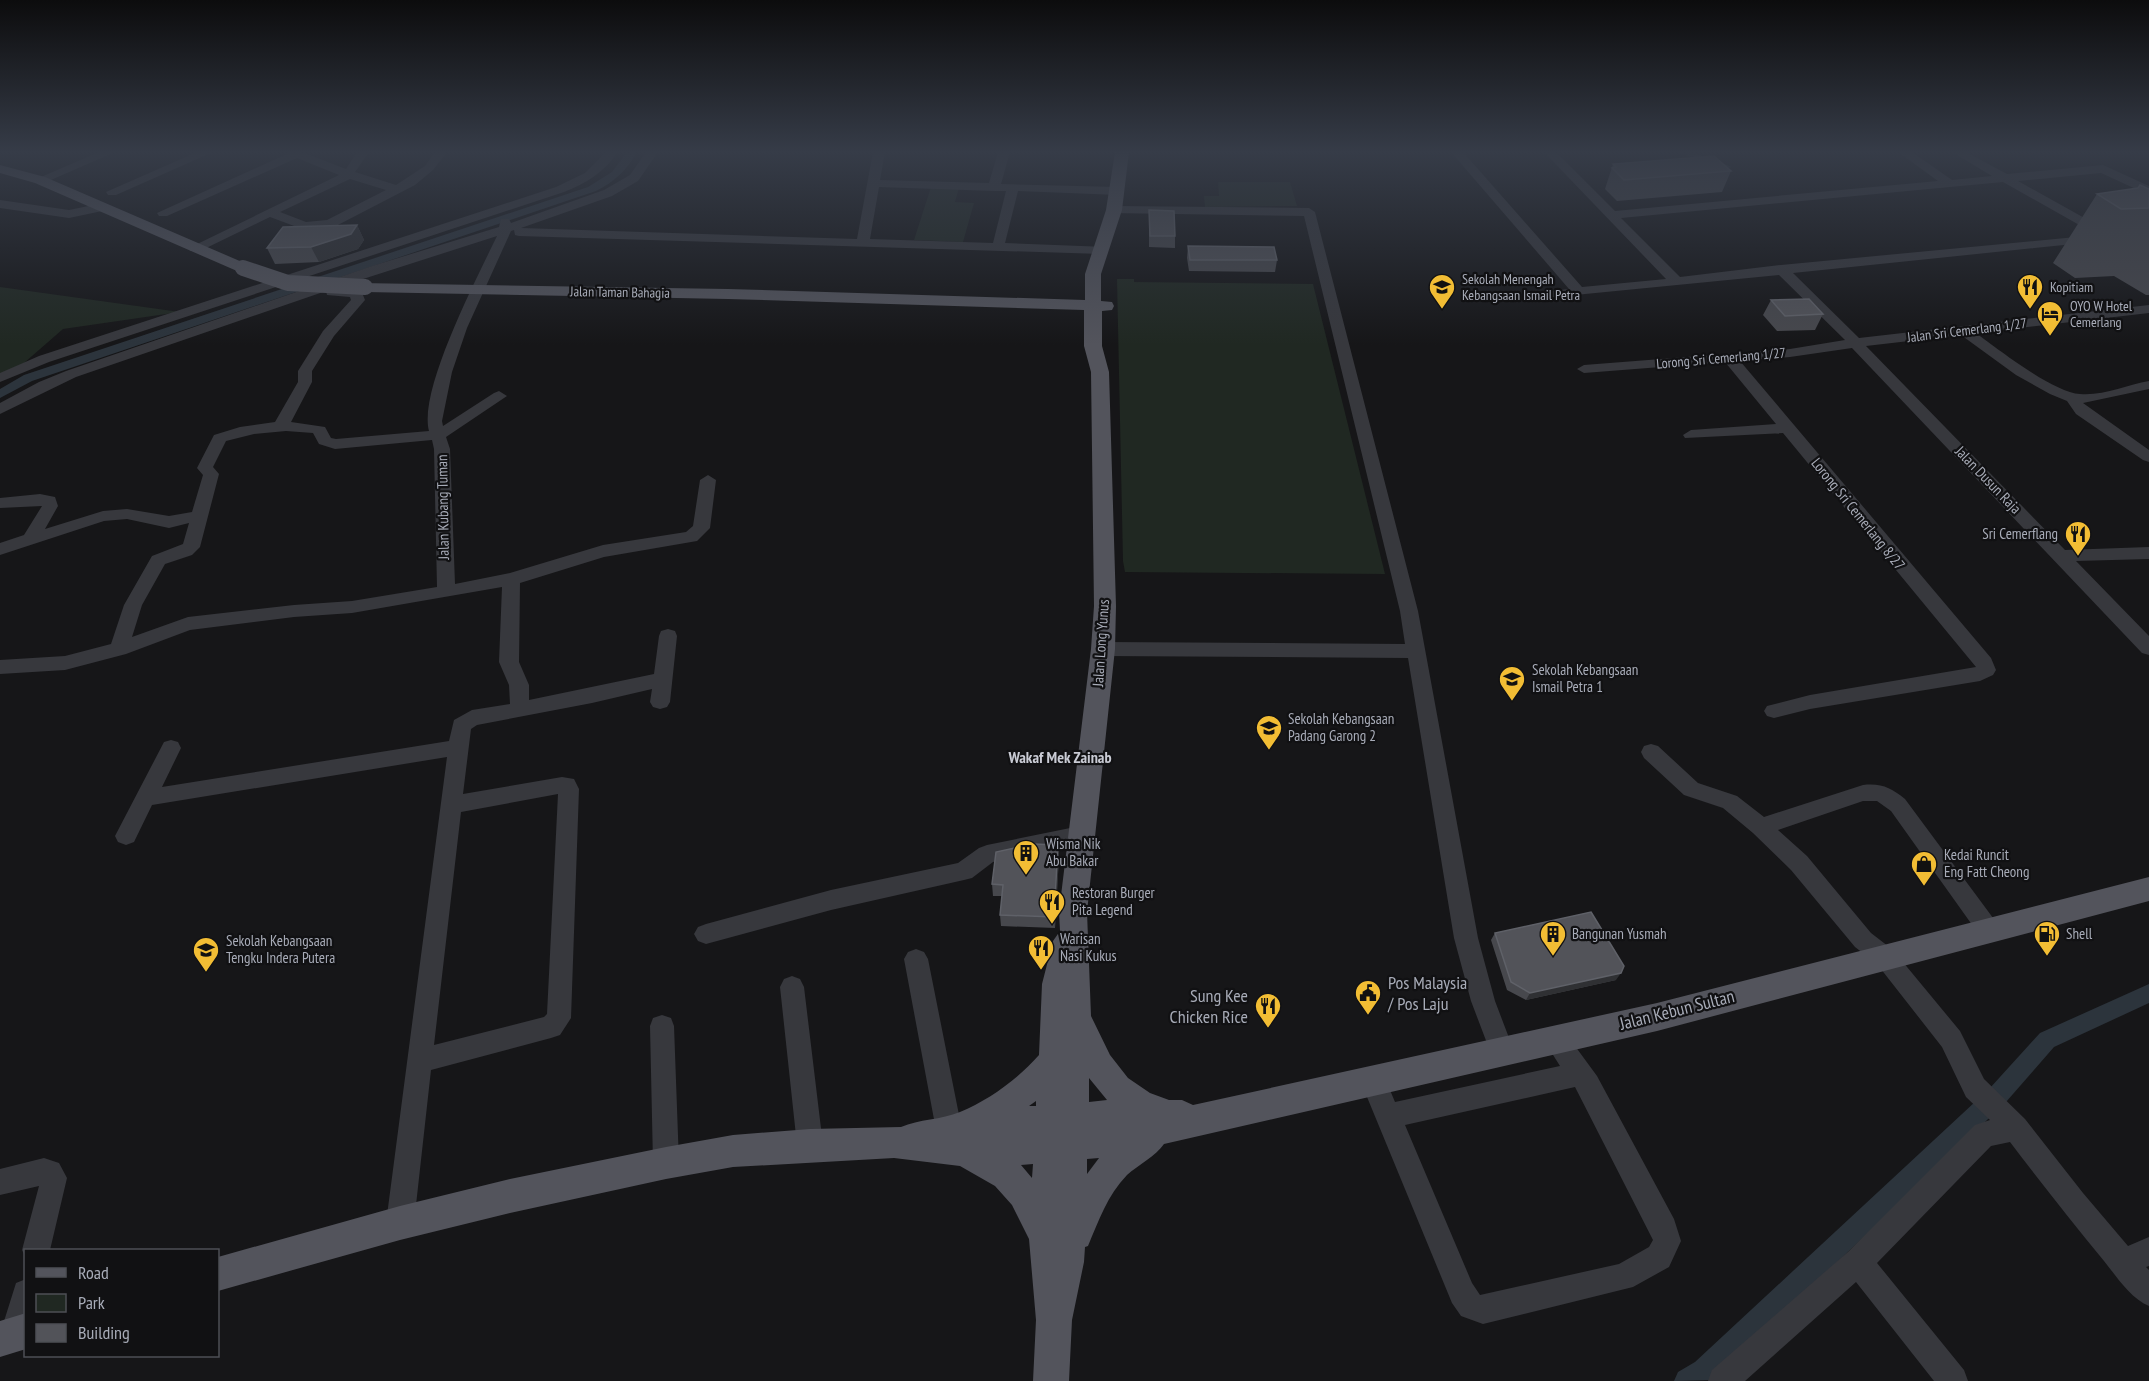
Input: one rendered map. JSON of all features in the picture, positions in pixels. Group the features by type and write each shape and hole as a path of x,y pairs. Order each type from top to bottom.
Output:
{"main road":[{"path":"124,216 195,248"},
{"name":"Jalan Long Yunus","path":"1061,1133 1076,1016 1073,912 1103,649 1105,606 1100,372 1107,346 1100,309 1102,250 1112,216"},
{"name":"Jalan Taman Bahagia","path":"195,248 243,268 288,283 365,287 728,294 1000,304 1030,309 1100,309"},
{"name":"Jalan Kebun Sultan","path":"955,1136 1061,1133 1124,1139 1181,1120 1658,1017 1988,929 2149,889"},
{"name":"Jalan Long Yunus","path":"1061,1133 1053,1061 1057,984 1073,912"},
{"path":"1076,1016 1101,1073 1122,1094 1145,1107 1181,1120"},
{"path":"219,1274 400,1223 510,1196 666,1163 733,1151 894,1142 955,1136 1018,1098 1038,1080 1053,1061"},
{"path":"1057,1250 1107,1172 1134,1147 1181,1120"},
{"path":"1051,1381 1061,1133"},
{"path":"955,1136 1009,1175 1021,1189 1057,1250"}],"street":[{"path":"195,248 264,216"},
{"path":"280,216 305,226 321,227 346,216"},
{"path":"0,409 85,366 313,292 514,216"},
{"path":"0,378 44,359 436,230 544,216"},
{"path":"863,243 868,216"},
{"path":"998,247 1006,216"},
{"path":"1310,216 1409,611 1466,938 1483,1001 1502,1051"},
{"path":"1513,216 1578,291"},
{"path":"1612,216 1675,280"},
{"path":"2071,216 2149,260"},
{"path":"504,222 545,231 1102,250"},
{"name":"Jalan Kubang Tuman","path":"446,590 442,449 434,421 445,372 460,328 479,289 504,222"},
{"path":"1529,297 2128,234"},
{"path":"1821,305 1811,277 1815,272 1832,264"},
{"name":"Jalan Dusun Raja","path":"1784,269 1800,289 1821,305"},
{"name":"Jalan Dusun Raja","path":"1784,269 2149,648"},
{"path":"1751,272 1774,275 1800,289"},
{"path":"280,428 305,382 305,371 328,334 358,300 356,293 351,292 313,292"},
{"name":"Jalan Sri Cemerlang 1/27","path":"1856,343 2149,309"},
{"path":"1965,331 2008,363 2074,399 2085,399 2149,385"},
{"name":"Lorong Sri Cemerlang 1/27","path":"1584,369 1790,353 1856,343"},
{"path":"78,349 85,366"},
{"name":"Lorong Sri Cemerlang 8/27","path":"1729,358 1984,663 1986,670 1980,674 1810,702 1774,711"},
{"path":"118,649 133,605 158,560 186,552 191,547 211,474 205,468 220,438 232,434 280,428 314,427 319,430 325,441 335,444 437,435 452,428 483,405 500,396"},
{"path":"2074,399 2077,408 2149,457"},
{"path":"1691,435 1787,428"},
{"path":"0,667 65,663 118,649 188,624 262,614 352,608 511,579 603,551 696,535 701,528 708,480"},
{"path":"0,503 40,499 49,501 50,506 32,537"},
{"path":"0,549 32,537 116,515 127,514 169,522 199,516"},
{"path":"2061,556 2149,553"},
{"path":"511,579 509,662 519,685 520,709"},
{"path":"660,702 668,636"},
{"path":"1103,649 1416,651"},
{"path":"400,1223 461,725 468,719 592,696 663,679"},
{"path":"145,798 458,747"},
{"path":"126,836 171,748"},
{"path":"1651,752 1691,789 1730,802 1761,827 1799,863 1863,940 1885,957 1952,1039 1975,1088 2010,1121 2073,1203 2137,1257 2149,1292"},
{"path":"420,1061 551,1027 559,1018 568,834 569,789 567,785 451,805"},
{"path":"1761,827 1863,793 1882,793 1906,815 1988,929"},
{"path":"706,934 831,900 964,871 987,854 1080,835"},
{"path":"916,958 955,1136"},
{"path":"792,987 810,1145"},
{"path":"662,1026 666,1163"},
{"path":"1373,1080 1462,1293 1471,1306 1483,1310 1623,1276 1659,1257 1665,1250 1667,1241 1664,1229 1580,1074 1555,1039"},
{"path":"1388,1116 1580,1074"},
{"path":"1723,1381 1859,1261 1984,1134 2010,1121"},
{"path":"0,1182 44,1171 50,1172 54,1178 36,1249"},
{"path":"1859,1261 1875,1286 1953,1381"},
{"path":"13,1335 24,1299"}],"green space":[{"path":"922,216 970,216 963,242 914,240"},
{"path":"1117,279 1134,279 1134,282 1313,284 1385,574 1125,572"},
{"path":"0,287 180,312 63,329 24,363 0,374"}],"building":[{"path":"1149,216 1174,216 1175,236 1150,236"},
{"path":"357,225 351,234 311,247 267,248 283,227"},
{"path":"1188,246 1274,247 1277,260 1190,260"},
{"path":"1809,299 1823,314 1785,316 1771,300"},
{"name":"Wisma Nik Abu Bakar","path":"1033,844 1058,845 1054,917 1000,915 1003,885 992,884 996,852"},
{"name":"Bangunan Yusmah","path":"1591,912 1624,966 1621,973 1530,993 1511,982 1495,933"}],"waterway":[{"path":"0,394 28,378 510,216"},
{"path":"1687,1381 1704,1371 1998,1095 2047,1040 2149,993"}],"place":[{"name":"Sekolah Menengah Kebangsaan Ismail Petra","path":"1442,310"},
{"name":"Kopitiam","path":"2030,310"},
{"name":"OYO W Hotel Cemerlang","path":"2050,337"},
{"name":"Sri Cemerflang","path":"2078,557"},
{"name":"Sekolah Kebangsaan Ismail Petra 1","path":"1512,702"},
{"name":"Sekolah Kebangsaan Padang Garong 2","path":"1269,751"},
{"name":"Wisma Nik Abu Bakar","path":"1026,876"},
{"name":"Kedai Runcit Eng Fatt Cheong","path":"1924,887"},
{"name":"Restoran Burger Pita Legend","path":"1052,925"},
{"name":"Bangunan Yusmah","path":"1553,957"},
{"name":"Shell","path":"2047,957"},
{"name":"Warisan Nasi Kukus","path":"1041,971"},
{"name":"Sekolah Kebangsaan Tengku Indera Putera","path":"206,973"},
{"name":"Pos Malaysia / Pos Laju","path":"1368,1016"},
{"name":"Sung Kee Chicken Rice","path":"1268,1029"}],"district":[{"name":"Wakaf Mek Zainab","path":"1060,757"}]}
